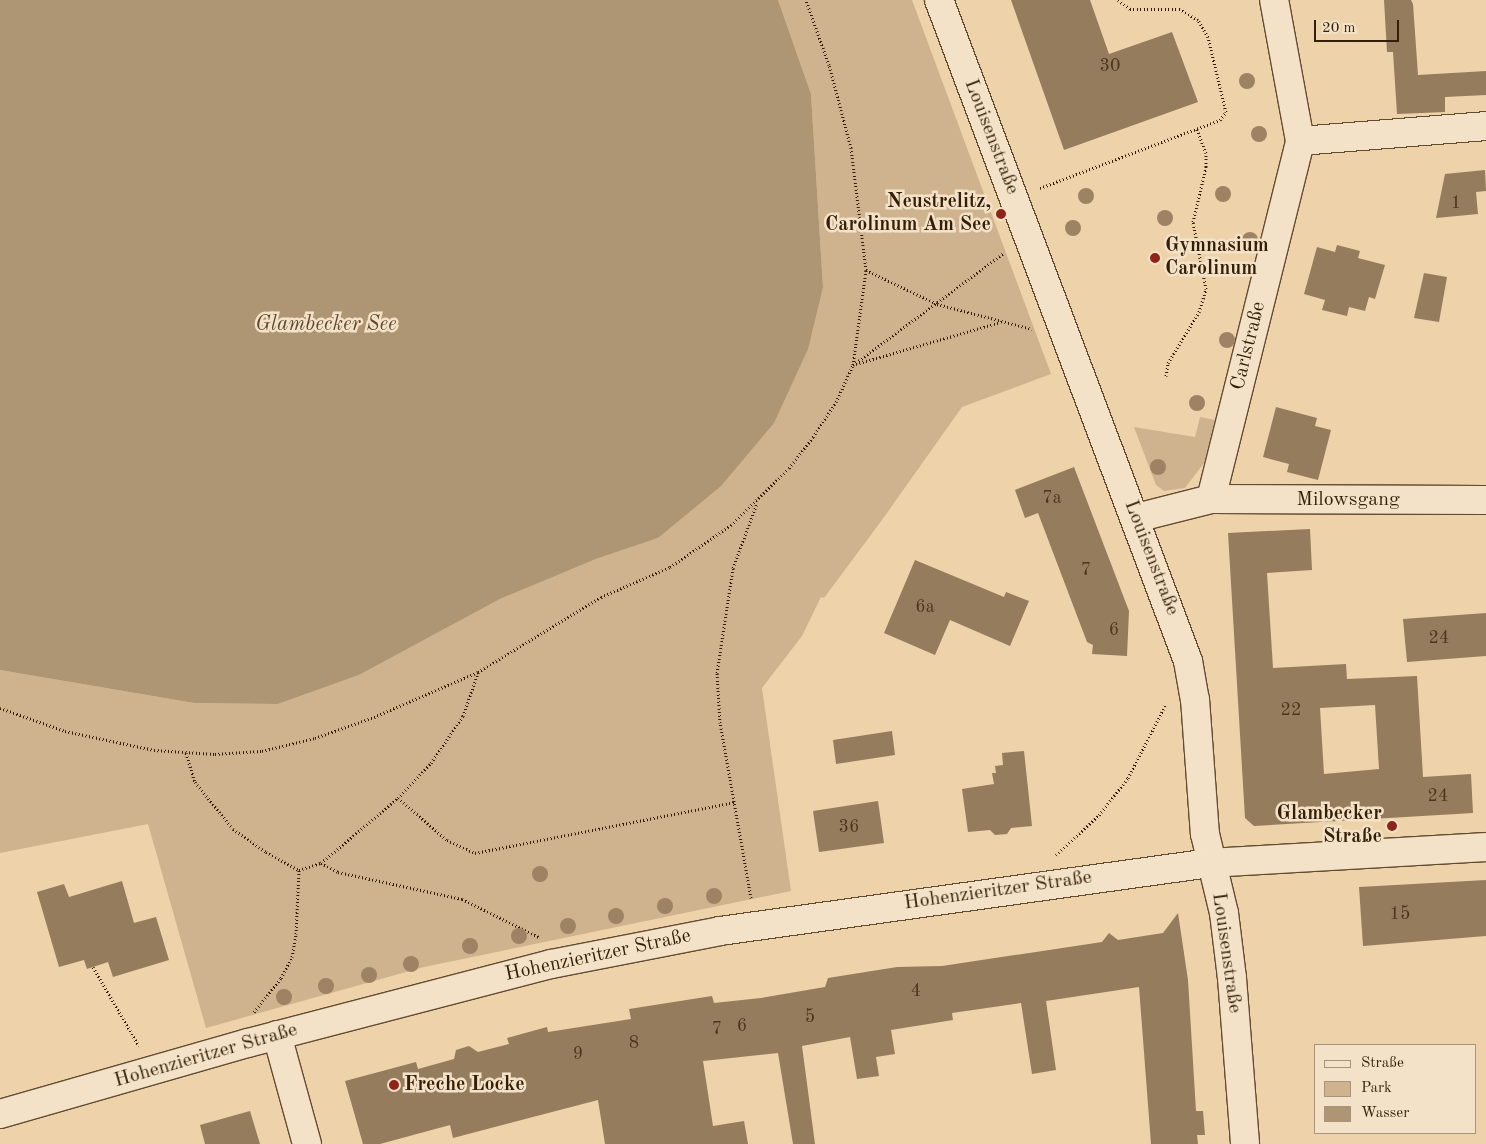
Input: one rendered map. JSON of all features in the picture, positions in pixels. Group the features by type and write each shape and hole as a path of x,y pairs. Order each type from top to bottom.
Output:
{"street":[{"name":"Louisenstraße","path":"939,0 1136,518 1188,661 1210,863 1224,913 1231,968 1245,1144"},
{"name":"Carlstraße","path":"1211,499 1300,141 1274,0"},
{"path":"1300,141 1486,126"},
{"path":"1136,518 1211,499"},
{"name":"Milowsgang","path":"1211,499 1486,500"},
{"path":"1210,863 1486,846"},
{"name":"Hohenzieritzer Straße","path":"0,1114 248,1043 551,964 720,931 1210,863"},
{"path":"277,1036 308,1144"}],"path":[{"path":"0,708 111,743 186,753 262,751 315,738 478,672 601,597 677,563 705,546 758,501 812,437 836,402 853,365 866,270 851,148 829,65 806,0"},
{"path":"1014,198 1220,120 1226,112 1208,37 1198,20 1180,9 1130,9 1118,0"},
{"path":"1166,376 1173,355 1199,312 1206,289 1193,222 1206,167 1206,153 1197,129"},
{"path":"853,365 1028,235"},
{"path":"866,270 937,304 1067,337"},
{"path":"853,365 1003,322"},
{"path":"752,903 717,700 720,644 733,568 742,534 758,501"},
{"path":"1050,861 1099,814 1128,778 1188,661"},
{"path":"186,753 195,782 233,829 266,852 299,870 321,862 398,798 431,763 455,732 478,672"},
{"path":"398,798 447,840 475,853 734,802"},
{"path":"321,862 338,872 462,899 541,938"},
{"path":"248,1043 245,1024 281,978 292,957 296,934 299,870"},
{"path":"93,967 144,1052"}],"green space":[{"path":"778,0 912,0 1051,374 962,407 882,520 824,598 821,597 802,636 762,688 791,891 424,967 206,1028 148,824 0,853 0,670 194,703 278,704 359,675 500,599 596,559 658,538 823,287 811,94"},
{"path":"1200,417 1215,420 1204,463 1185,488 1164,491 1156,485 1134,427 1195,437"}],"water":[{"name":"Glambecker See","path":"0,0 778,0 811,94 823,287 808,349 774,423 721,486 658,538 596,559 500,599 359,675 278,704 194,703 0,670"}],"building":[{"path":"1011,0 1090,0 1109,54 1172,32 1198,102 1064,150"},
{"path":"1384,0 1411,0 1413,4 1418,75 1486,71 1486,95 1445,97 1445,112 1397,114 1393,52 1387,52"},
{"path":"1485,170 1486,191 1476,192 1478,214 1436,218 1445,174"},
{"path":"1337,245 1360,251 1358,258 1385,265 1375,299 1369,297 1365,311 1349,307 1347,316 1322,310 1325,300 1304,294 1317,247 1335,252"},
{"path":"1424,273 1447,277 1439,322 1414,318"},
{"path":"1276,407 1317,418 1315,426 1331,430 1318,480 1287,472 1289,464 1263,457"},
{"path":"1074,467 1129,611 1127,656 1092,654 1093,645 1087,642 1038,513 1025,518 1015,490"},
{"path":"1310,529 1312,570 1267,573 1273,668 1346,664 1347,679 1417,676 1423,777 1471,774 1473,813 1254,826 1245,818 1228,533","holes":["1375,705 1379,769 1324,774 1320,708"]},
{"path":"915,560 1004,597 1006,592 1029,601 1010,646 950,620 935,655 884,633"},
{"path":"1486,613 1486,656 1407,662 1403,619"},
{"path":"892,731 895,755 836,764 833,740"},
{"path":"1024,751 1032,826 1011,828 1007,834 995,835 990,830 968,832 962,789 994,784 992,773 996,773 995,766 1003,765 1002,753"},
{"path":"878,801 884,843 819,852 813,811"},
{"path":"1486,880 1486,936 1363,946 1359,887"},
{"path":"122,881 134,923 156,917 169,960 113,977 108,962 87,969 84,960 59,967 37,892 64,884 69,897"},
{"path":"1178,913 1188,980 1196,1111 1203,1111 1205,1135 1197,1135 1198,1144 1151,1144 1139,987 1046,1001 1056,1070 1032,1074 1021,1003 952,1013 953,1020 891,1030 895,1054 876,1057 879,1076 857,1079 850,1037 802,1046 815,1144 793,1144 778,1053 703,1061 713,1126 744,1121 748,1144 605,1144 598,1100 453,1138 450,1125 380,1144 363,1144 345,1081 416,1062 418,1069 454,1059 456,1050 469,1046 478,1052 509,1044 507,1038 547,1027 548,1032 631,1019 629,1009 712,996 714,1003 761,998 825,987 828,978 897,967 942,966 1102,942 1109,933 1118,940 1163,933"},
{"path":"250,1111 260,1144 205,1144 200,1125"}],"place":[{"name":"Neustrelitz, Carolinum Am See","path":"1001,214"},
{"name":"Gymnasium Carolinum","path":"1155,258"},
{"name":"Glambecker Straße","path":"1392,826"},
{"name":"Freche Locke","path":"394,1085"}]}
